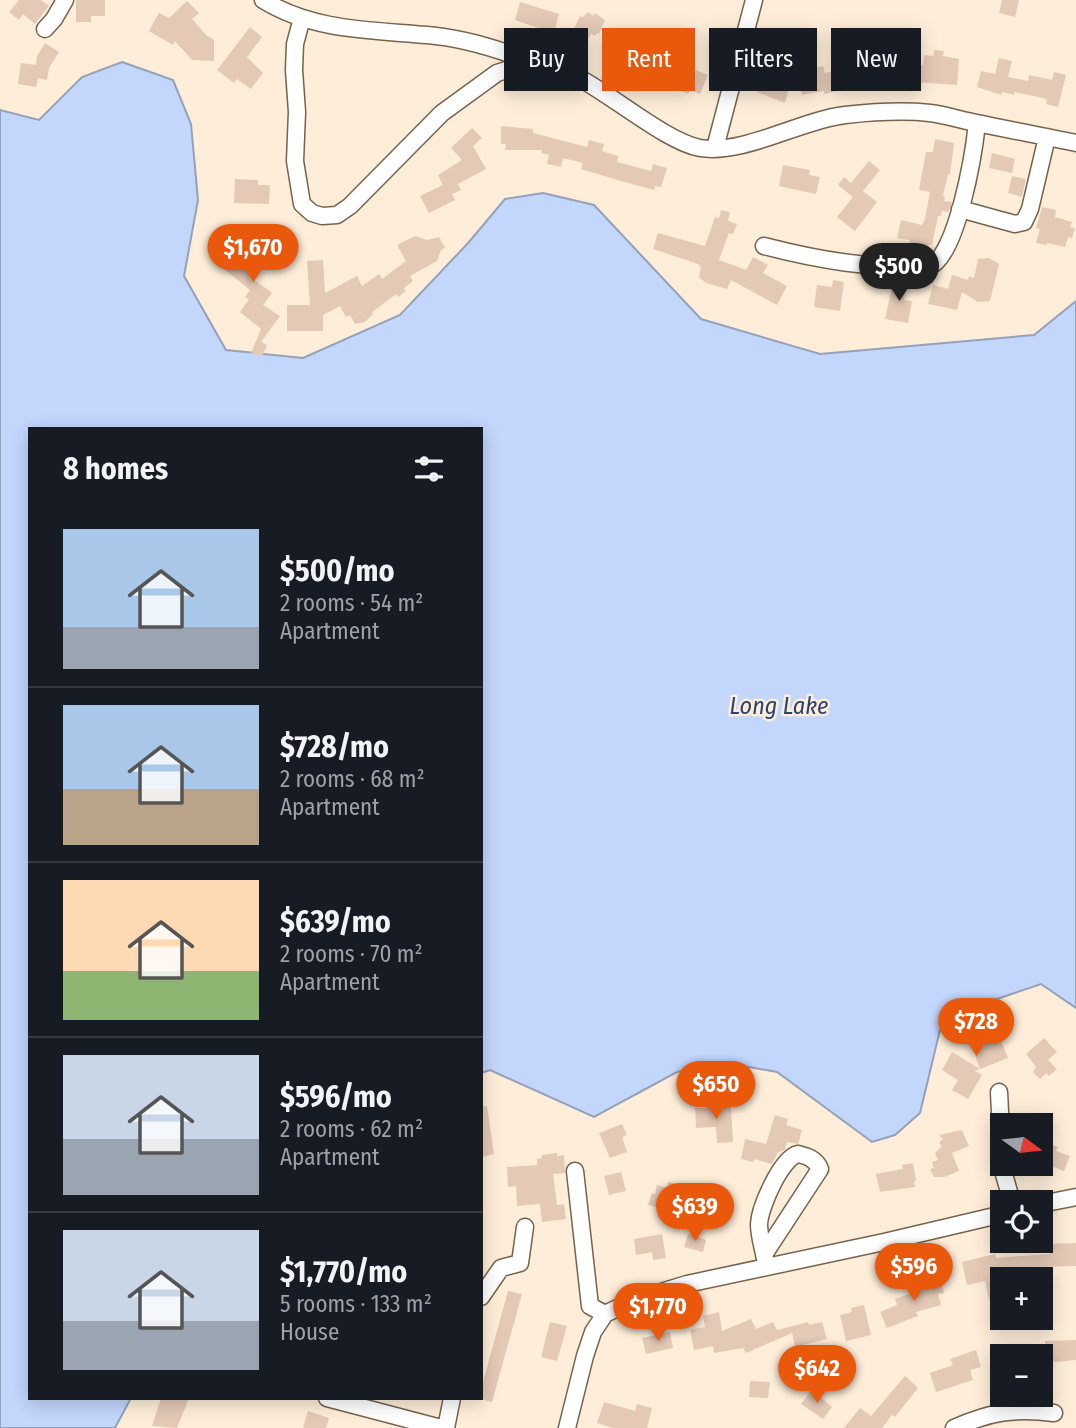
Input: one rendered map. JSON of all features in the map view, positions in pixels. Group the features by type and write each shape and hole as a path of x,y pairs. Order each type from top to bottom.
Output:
{"street":[{"path":"45,29 65,0"},
{"path":"263,0 302,18 354,30 428,35 504,51"},
{"path":"715,148 754,0"},
{"path":"302,18 295,44 296,174 302,204 312,213 322,216 337,215 350,206 442,113 484,81 504,71"},
{"path":"588,85 663,133 686,144 703,148 771,136 841,115 872,112 933,113 1076,143"},
{"path":"764,246 832,262 878,267 936,265 946,251 960,209 973,159 978,123"},
{"path":"960,209 1016,224 1024,222 1030,209 1047,137"},
{"path":"999,1092 1002,1163 1009,1190"},
{"path":"798,1154 812,1159 818,1163 820,1169 766,1260 759,1226 763,1204 787,1159 798,1154"},
{"path":"575,1171 590,1306 605,1314"},
{"path":"1053,1202 1076,1198"},
{"path":"567,1428 585,1356 593,1332 605,1314 632,1301 766,1260 884,1242 990,1216"},
{"path":"483,1294 501,1268 520,1263 525,1227"},
{"path":"335,1400 444,1428 451,1400"},
{"path":"954,1428 976,1418 1022,1409 1054,1413"}],"water":[{"name":"Long Lake","path":"122,62 173,80 191,124 198,200 184,276 226,350 303,358 400,315 469,242 505,199 543,193 594,205 701,319 820,354 1034,335 1076,301 1076,1008 1041,984 991,1001 940,1030 920,1113 895,1135 872,1142 777,1072 721,1062 677,1072 594,1117 490,1070 483,1072 483,427 28,427 28,1400 130,1400 115,1428 0,1428 0,110 39,120 82,77"}],"building":[{"path":"19,0 41,0 49,6 35,24 23,14 19,20 9,12"},
{"path":"76,0 105,0 105,16 91,16 91,22 76,22"},
{"path":"1002,0 1019,0 1015,17 999,13"},
{"path":"187,1 199,13 192,19 214,40 214,61 192,60 175,41 173,45 149,31 159,13 169,18"},
{"path":"520,2 559,14 555,28 539,28 515,20"},
{"path":"588,12 605,20 599,34 591,34 589,38 588,28 574,28 580,16 583,17"},
{"path":"250,27 262,37 247,57 263,73 251,89 237,79 234,83 217,70"},
{"path":"45,43 59,52 49,68 47,80 38,78 36,87 18,84 21,63 36,65 37,56"},
{"path":"934,50 944,51 943,56 959,59 957,85 921,82 924,55 933,56"},
{"path":"999,58 1012,61 1008,77 1028,81 1029,75 1052,80 1054,72 1066,75 1058,107 1046,104 1047,99 1015,92 1014,95 1002,92 1001,95 977,87 981,71 995,74"},
{"path":"823,66 825,73 831,72 831,91 838,91 802,95 801,91 817,91 817,67"},
{"path":"695,70 708,75 700,94 692,91 695,91"},
{"path":"757,91 788,91 785,103"},
{"path":"501,126 533,129 533,133 587,147 589,140 604,144 602,151 618,156 617,162 651,171 653,164 667,168 661,187 655,186 654,190 621,181 581,169 583,163 563,158 561,167 547,164 549,155 541,153 542,150 505,150 506,144 501,144"},
{"path":"472,128 482,138 473,146 486,169 458,184 461,190 452,194 455,200 429,213 420,196 443,185 438,175 462,160 451,148"},
{"path":"935,139 954,143 950,175 948,174 943,196 944,201 952,202 949,212 942,211 941,216 938,216 932,245 929,244 928,249 909,247 910,240 897,238 901,220 922,225 925,219 930,192 919,190 926,152 933,152"},
{"path":"992,153 1015,159 1012,173 989,168"},
{"path":"869,161 880,170 863,191 877,202 855,231 837,217 853,197 838,185 844,177 851,183"},
{"path":"783,165 810,170 809,175 820,177 816,194 779,186"},
{"path":"1012,176 1026,179 1022,197 1008,193"},
{"path":"235,179 258,180 258,185 270,185 269,204 234,203"},
{"path":"1042,207 1056,210 1055,217 1072,222 1070,227 1075,228 1065,247 1036,243 1040,229 1036,228"},
{"path":"721,210 730,212 728,221 737,224 733,234 729,233 719,260 746,270 753,257 768,265 763,273 787,286 777,305 731,280 727,289 706,283 699,277 701,267 698,264 653,249 658,233 705,246 715,217 719,218"},
{"path":"266,230 279,242 256,266 261,270 253,279 272,293 263,305 280,316 261,342 267,345 262,357 251,353 261,329 240,312 249,299 245,297 250,290 218,264 240,241 248,249"},
{"path":"415,236 427,240 439,237 445,248 441,250 437,261 410,276 413,281 404,288 406,291 398,297 396,294 372,312 365,322 355,324 350,315 346,317 340,306 323,315 323,331 287,331 287,305 310,305 307,261 323,260 325,293 357,276 362,286 379,274 382,279 406,261 397,245"},
{"path":"989,258 999,264 990,301 978,302 962,292 957,310 928,304 933,285 948,289 952,275 968,280 969,276 974,278 978,259"},
{"path":"894,278 907,280 904,300 912,301 908,323 885,319"},
{"path":"833,280 844,282 840,311 814,307 817,285 832,287"},
{"path":"987,1019 991,1030 996,1028 1008,1058 975,1071 982,1075 968,1099 952,1090 958,1080 942,1070 952,1052 980,1069 965,1028"},
{"path":"1044,1038 1057,1052 1048,1060 1057,1069 1049,1076 1046,1073 1040,1079 1033,1072 1036,1067 1026,1054"},
{"path":"708,1102 723,1102 723,1107 731,1107 733,1142 717,1143 716,1127 696,1128 695,1108 708,1108"},
{"path":"487,1106 494,1154 483,1157 483,1107"},
{"path":"775,1115 788,1119 786,1125 802,1130 798,1144 787,1142 785,1150 778,1152 772,1164 741,1159 745,1139 766,1144"},
{"path":"622,1124 627,1135 622,1137 627,1152 610,1158 599,1133"},
{"path":"962,1130 969,1146 952,1153 959,1171 944,1177 934,1177 930,1169 934,1168 932,1162 938,1160 935,1153 942,1146 939,1143 943,1139 939,1135"},
{"path":"1054,1145 1058,1147 1056,1151 1070,1156 1064,1171 1054,1167"},
{"path":"557,1153 557,1156 564,1155 565,1173 553,1174 557,1205 564,1204 566,1219 542,1222 540,1204 517,1206 516,1186 508,1187 507,1167 537,1165 537,1159 542,1158 542,1155"},
{"path":"913,1163 915,1187 880,1192 876,1174 903,1169 902,1165"},
{"path":"621,1172 626,1191 609,1195 604,1176"},
{"path":"668,1182 677,1184 676,1190 685,1193 684,1198 690,1199 687,1209 680,1207 677,1219 662,1215 664,1209 648,1205 657,1185 667,1188"},
{"path":"662,1234 666,1258 653,1260 652,1252 636,1255 634,1239"},
{"path":"688,1234 706,1240 703,1252 684,1247"},
{"path":"1076,1243 1076,1266 990,1267 989,1300 985,1281 967,1285 962,1262 995,1254 996,1258 1049,1254 1053,1253 1053,1244"},
{"path":"940,1277 944,1293 938,1294 941,1305 916,1312 918,1316 887,1328 880,1312 897,1305 895,1299 921,1289 919,1283"},
{"path":"508,1291 522,1294 492,1402 483,1400 483,1382"},
{"path":"864,1305 871,1335 846,1341 840,1315 852,1312 851,1308"},
{"path":"719,1312 722,1331 751,1319 756,1329 773,1322 777,1330 808,1322 809,1325 822,1322 827,1339 795,1347 792,1333 746,1353 743,1348 714,1353 713,1346 694,1350 690,1330 705,1327 703,1316"},
{"path":"550,1322 567,1326 557,1361 541,1357"},
{"path":"670,1332 673,1348 646,1354 642,1338"},
{"path":"1076,1340 1076,1360 1053,1362 1053,1344 1045,1344 1045,1341"},
{"path":"976,1350 981,1367 970,1370 973,1380 936,1392 930,1373 953,1365 950,1359"},
{"path":"905,1376 918,1388 895,1417 892,1415 882,1428 844,1428 860,1408 871,1416"},
{"path":"750,1381 770,1382 768,1398 749,1397"},
{"path":"812,1390 832,1407 823,1419 801,1404"},
{"path":"160,1400 188,1400 177,1428 152,1426"},
{"path":"604,1402 635,1411 637,1404 652,1408 647,1428 613,1428 597,1423"},
{"path":"308,1411 329,1418 326,1428 303,1428"}]}
